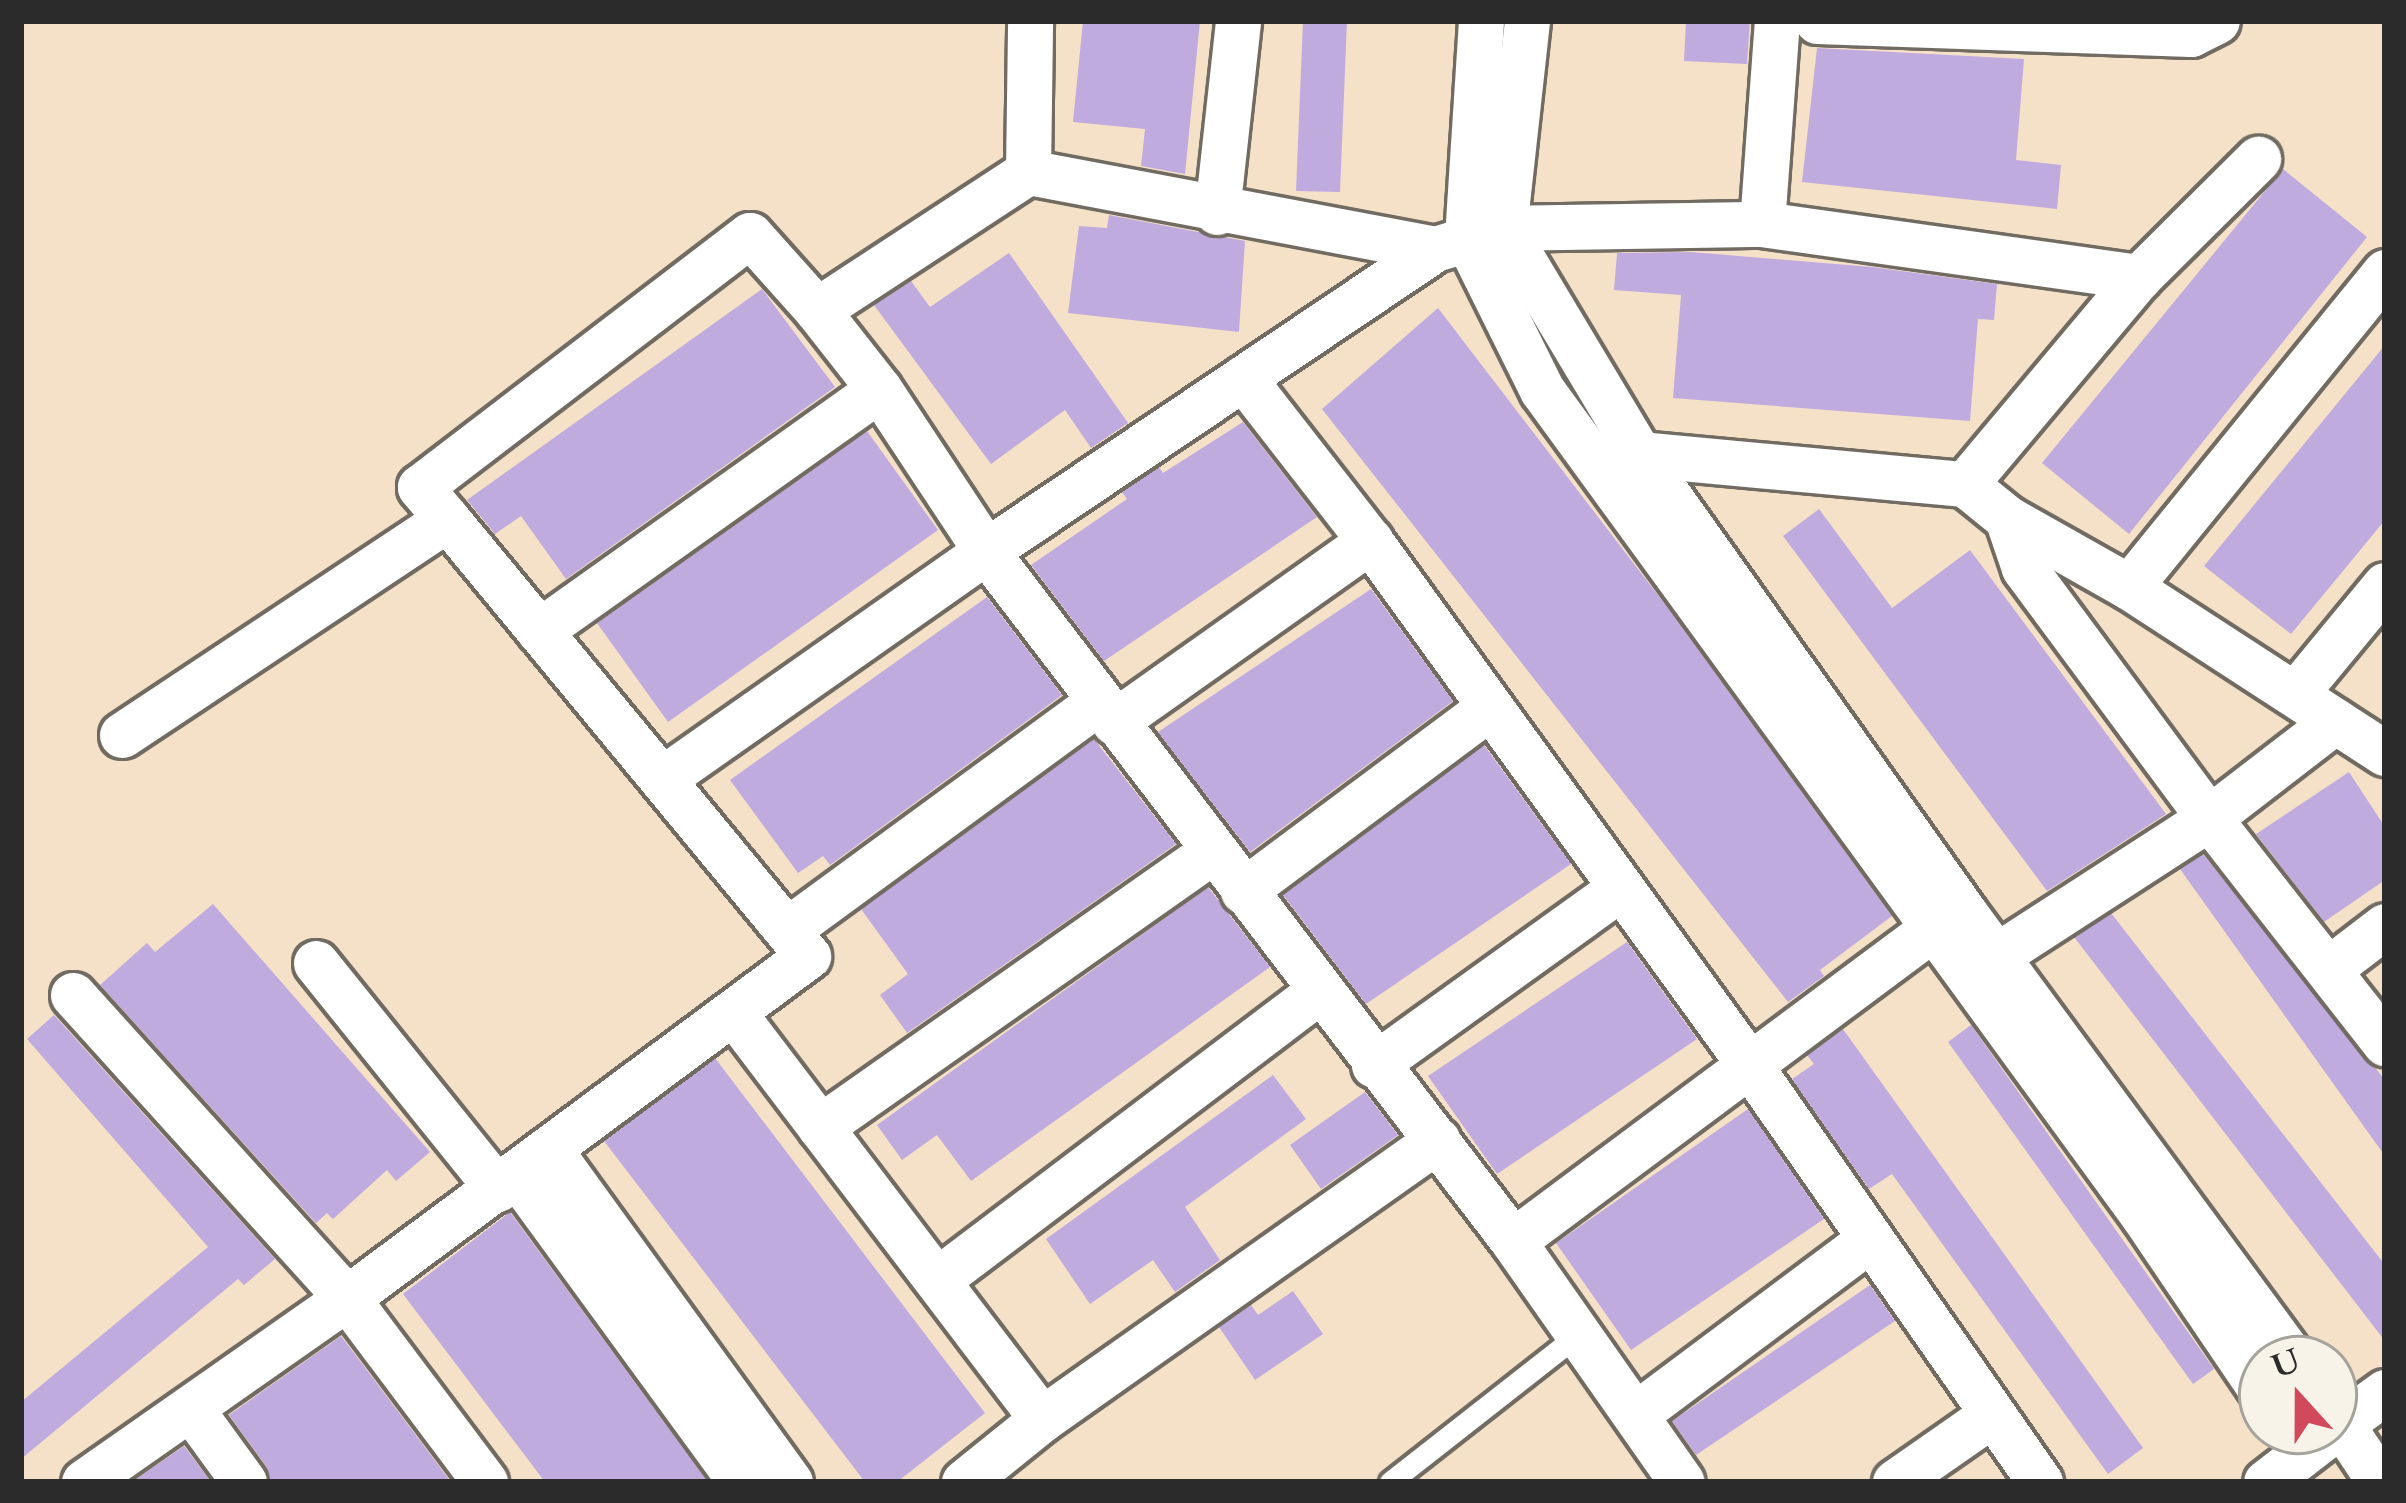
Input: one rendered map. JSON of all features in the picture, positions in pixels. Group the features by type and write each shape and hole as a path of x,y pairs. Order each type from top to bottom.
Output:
{"street":[{"path":"1028,172 1030,21"},
{"path":"1217,212 1238,21"},
{"path":"1481,21 1469,239 1542,390 2144,1216 2238,1355"},
{"path":"662,779 986,551 1243,378 1469,239 1527,21"},
{"path":"1762,224 1777,21"},
{"path":"1817,21 2191,34 2217,21"},
{"path":"1965,484 2139,277 2258,159"},
{"path":"817,310 1028,172 1217,212 1469,239 1762,224 2139,277"},
{"path":"84,1482 347,1298 808,956 420,487 750,235 879,389 986,551 1318,992 1513,1241 1682,1482"},
{"path":"1469,239 1639,454 1996,956 2275,1335"},
{"path":"2129,587 2385,272"},
{"path":"1243,378 1370,541 1487,709 1751,1067 2040,1482"},
{"path":"539,631 879,389"},
{"path":"1639,454 1965,484 2007,518 2129,587 2385,753"},
{"path":"2007,518 2024,568 2209,818 2385,1043"},
{"path":"122,735 447,519"},
{"path":"787,931 1106,712 1370,541"},
{"path":"2295,694 2385,585"},
{"path":"1243,891 1487,709"},
{"path":"1996,956 2209,818 2336,721"},
{"path":"820,1127 1211,851"},
{"path":"1374,1065 1619,888"},
{"path":"2330,968 2385,926"},
{"path":"1513,1241 1933,928"},
{"path":"316,963 521,1170 790,1482"},
{"path":"937,1280 1318,992"},
{"path":"73,994 347,1298 485,1482"},
{"path":"733,1012 1042,1418"},
{"path":"964,1482 1042,1418 1437,1140"},
{"path":"521,1170 740,1482"},
{"path":"1636,1414 1869,1240"},
{"path":"2358,1408 2385,1392"},
{"path":"191,1409 244,1482"},
{"path":"1895,1482 1991,1415"},
{"path":"2266,1482 2295,1455"},
{"path":"2352,1455 2373,1472 2385,1473"}],"lane":[{"path":"1390,1482 1579,1334"}],"building":[{"path":"1083,21 1200,21 1185,174 1141,166 1145,129 1073,122"},
{"path":"1303,21 1347,21 1340,192 1296,191"},
{"path":"1686,21 1750,21 1747,64 1684,61"},
{"path":"1817,48 2024,59 2016,160 2061,165 2057,209 1802,182"},
{"path":"2283,169 2367,237 2129,534 2042,463"},
{"path":"1109,215 1245,241 1239,332 1068,313 1079,226 1107,228"},
{"path":"1691,252 1872,267 1997,284 1994,320 1978,319 1970,421 1673,398 1681,295 1614,290 1617,253"},
{"path":"1009,253 1128,423 1091,448 1065,410 991,464 874,305 911,281 930,307"},
{"path":"762,289 835,387 566,579 521,516 495,534 467,500"},
{"path":"1438,308 1667,607 1892,916 1820,970 1824,976 1788,1002 1322,409"},
{"path":"2385,345 2385,520 2291,634 2204,566"},
{"path":"1243,422 1317,517 1104,661 1031,565 1127,499 1122,492 1159,467 1163,473"},
{"path":"867,431 938,530 668,722 597,623"},
{"path":"1819,509 1892,608 1970,550 2166,814 2047,891 1783,536"},
{"path":"1371,589 1453,701 1250,852 1158,732"},
{"path":"987,597 1062,695 830,865 823,856 798,873 730,780"},
{"path":"1094,739 1176,844 907,1033 880,995 908,974 861,909"},
{"path":"1484,745 1571,864 1366,1004 1283,895"},
{"path":"2349,772 2385,827 2385,880 2324,922 2256,834"},
{"path":"2203,854 2385,1080 2385,1156 2180,869"},
{"path":"1208,887 1270,967 971,1181 937,1135 902,1160 877,1125"},
{"path":"213,904 430,1152 396,1181 387,1170 333,1219 327,1213 316,1223 100,985 147,943 155,952"},
{"path":"2111,913 2385,1265 2385,1341 2074,937"},
{"path":"1627,942 1697,1039 1497,1174 1428,1076"},
{"path":"54,1015 275,1259 244,1285 238,1279 21,1459 21,1402 208,1247 27,1039"},
{"path":"1971,1025 2214,1369 2193,1384 1948,1042"},
{"path":"1843,1029 2143,1448 2108,1474 1892,1174 1869,1189 1792,1079 1814,1064 1807,1055"},
{"path":"715,1058 985,1413 897,1482 865,1482 604,1141"},
{"path":"1273,1075 1306,1119 1185,1207 1220,1260 1175,1292 1153,1260 1090,1304 1046,1239"},
{"path":"1365,1092 1398,1135 1321,1189 1290,1145"},
{"path":"1748,1109 1824,1219 1631,1350 1556,1243"},
{"path":"510,1212 708,1482 545,1482 403,1294"},
{"path":"1870,1285 1895,1321 1696,1455 1672,1421"},
{"path":"1293,1291 1323,1334 1255,1380 1219,1327 1251,1305 1258,1315"},
{"path":"341,1336 451,1482 271,1482 266,1466 229,1415"},
{"path":"184,1446 211,1482 132,1482"}]}
